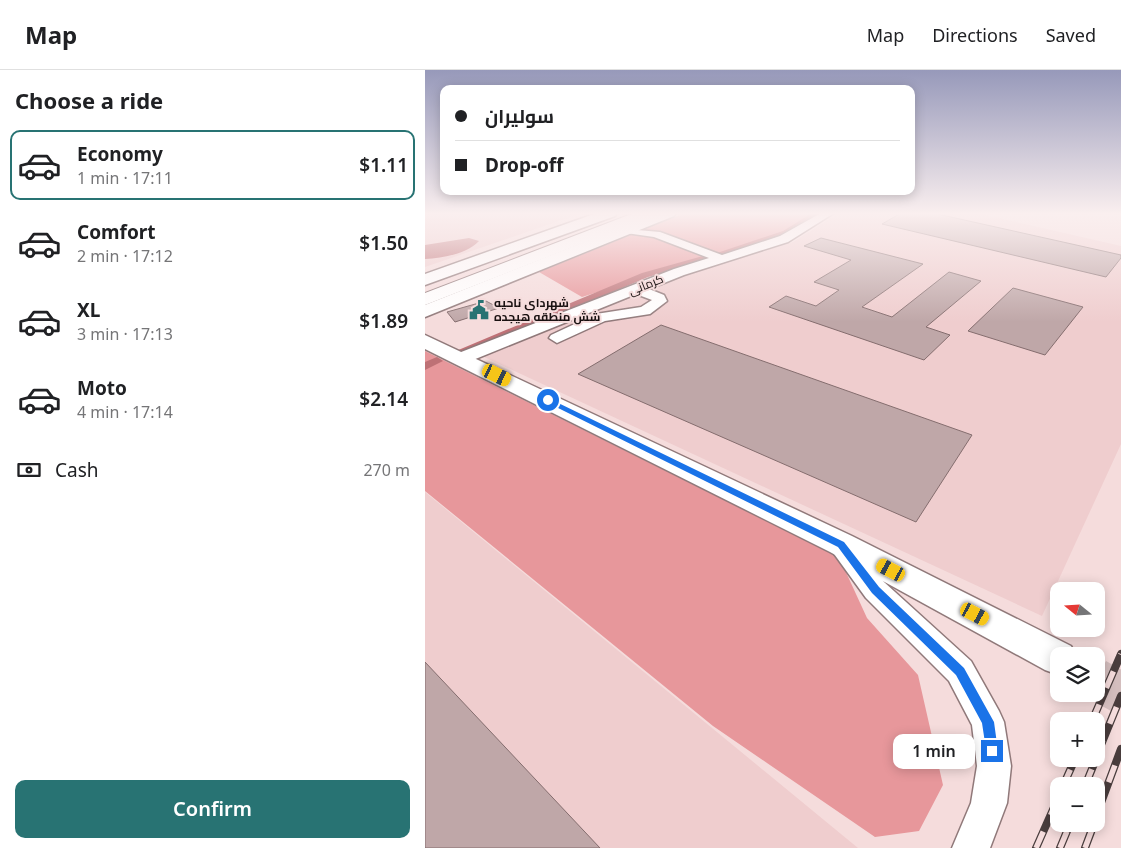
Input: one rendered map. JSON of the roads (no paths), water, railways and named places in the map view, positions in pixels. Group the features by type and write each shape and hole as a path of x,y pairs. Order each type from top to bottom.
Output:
{"highway":[{"path":"425,282 517,249"},
{"path":"425,299 553,249"}],"main road":[{"path":"425,311 578,249"},
{"path":"425,341 841,544 1050,654"}],"street":[{"path":"699,249 723,258"},
{"name":"کرمانی","path":"462,358 636,289 750,249"},
{"path":"557,338 601,317 645,311 660,301 659,298 636,289"},
{"path":"841,544 875,590 960,671 988,722 994,766 989,803 971,848"}],"waterway":[{"path":"721,253 733,249"},
{"path":"583,301 645,275 710,257"},
{"path":"478,345 576,304"},
{"path":"462,351 472,347"},
{"path":"425,366 437,361"}],"tunnel":[{"path":"1105,684 1121,693"}],"railway":[{"path":"1096,712 1121,654"},
{"path":"1105,735 1121,696"},
{"path":"1105,792 1121,749"},
{"path":"1067,777 1071,767"},
{"path":"1089,777 1093,767"},
{"path":"1036,848 1050,816"},
{"path":"1060,848 1067,832"},
{"path":"1085,848 1091,832"}],"place":[{"name":"شهردای ناحیه شش منطقه هیجده","path":"479,310"}]}
